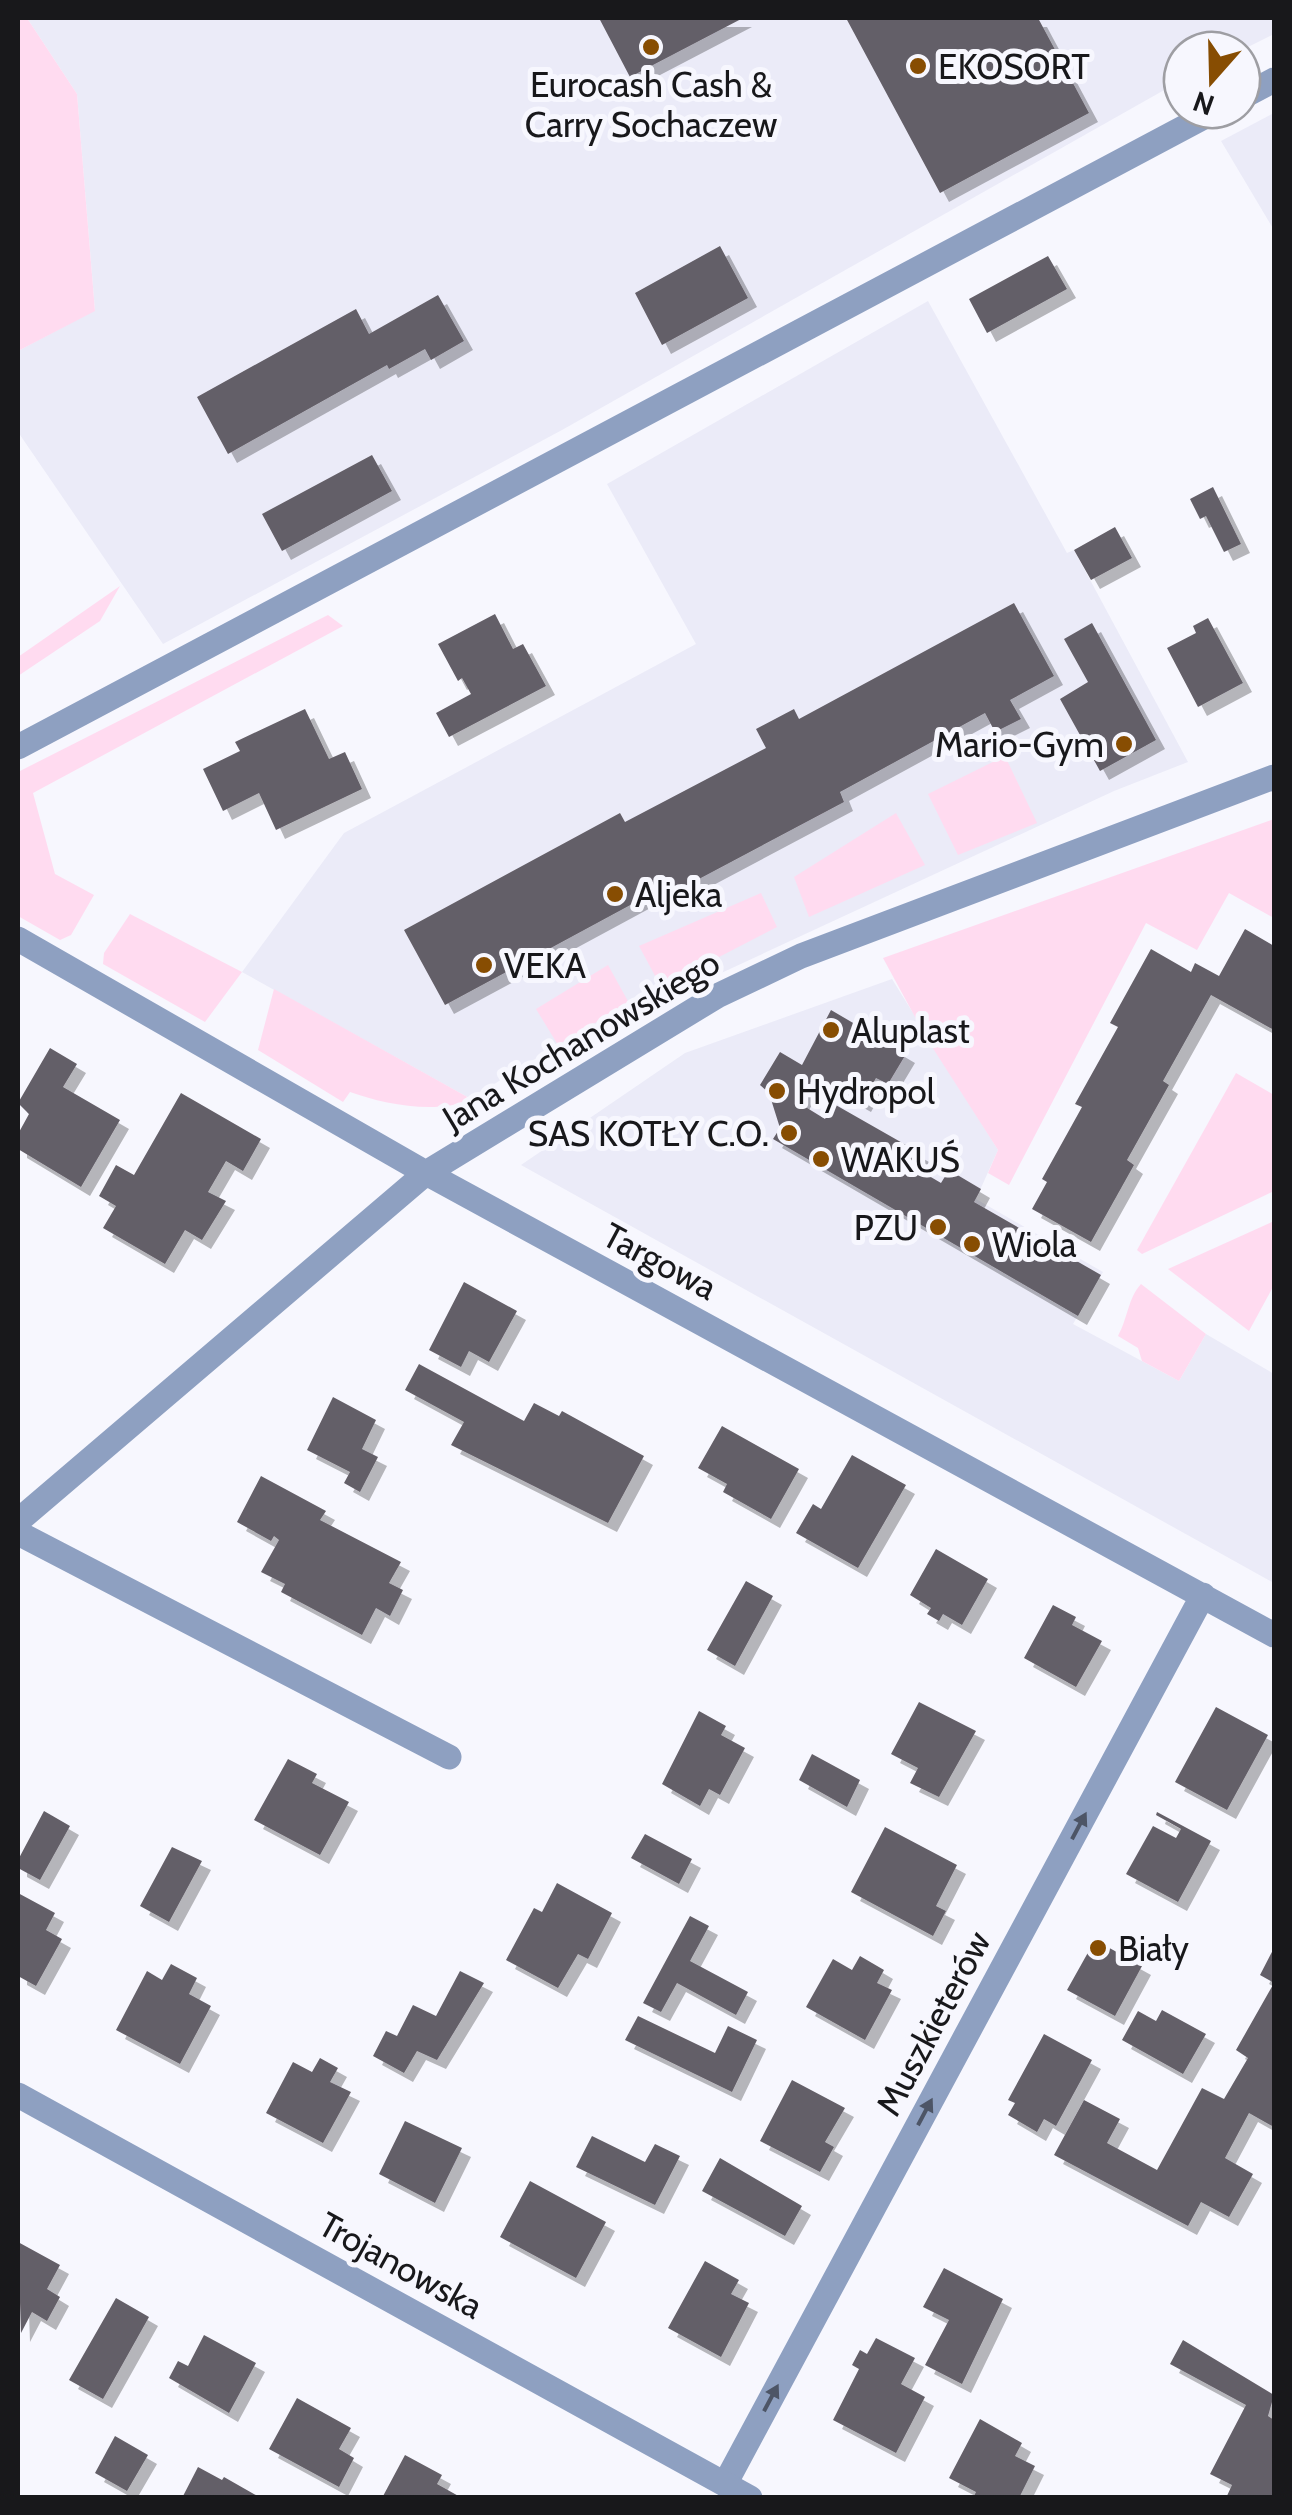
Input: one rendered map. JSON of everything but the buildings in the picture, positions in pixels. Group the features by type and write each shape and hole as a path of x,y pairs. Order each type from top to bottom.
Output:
{"street":[{"path":"18,747 1179,130"},
{"name":"Jana Kochanowskiego","path":"18,1522 426,1174 718,996 801,956 1274,777"},
{"name":"Targowa","path":"18,938 426,1174 1274,1636"},
{"path":"18,1534 449,1757"},
{"name":"Muszkieterów","path":"724,2484 1203,1595"},
{"name":"Trojanowska","path":"18,2095 750,2498"}],"shaded area":[{"path":"18,18 27,18 77,94 95,311 18,351"},
{"path":"27,18 1274,18 1274,34 1262,40 1262,30 1162,30 1162,91 562,430 163,644 18,432 18,351 95,310 77,94"},
{"path":"1274,113 1274,230 1221,141 1242,130 1262,130 1262,119"},
{"path":"928,301 1067,553 1074,550 1188,762 1114,791 529,1062 471,1099 242,972 344,833 696,644 607,484"},
{"path":"120,586 100,621 18,676 18,657"},
{"path":"328,615 343,626 33,793 55,874 94,895 71,935 60,940 18,916 18,772"},
{"path":"1005,756 1037,823 958,855 928,794"},
{"path":"896,813 925,865 809,917 794,877"},
{"path":"1274,819 1274,918 1229,893 1197,950 1146,923 1009,1185 988,1173 998,1150 927,1039 883,958"},
{"path":"761,893 777,927 661,987 639,946"},
{"path":"130,914 242,972 205,1022 103,964 104,953"},
{"path":"608,965 629,1003 558,1045 536,1009"},
{"path":"892,979 998,1150 976,1199 1103,1272 1073,1324 1179,1381 1206,1334 1274,1374 1274,1583 521,1165 685,1053"},
{"path":"274,989 471,1099 427,1107 394,1104 350,1092 343,1102 258,1050"},
{"path":"1236,1073 1274,1095 1274,1191 1142,1254 1137,1250"},
{"path":"1274,1221 1274,1285 1249,1331 1168,1269"},
{"path":"1141,1284 1206,1334 1179,1381 1142,1361 1138,1348 1118,1336"}],"place":[{"name":"Eurocash Cash & Carry Sochaczew","path":"651,47"},
{"name":"EKOSORT","path":"918,66"},
{"name":"Mario-Gym","path":"1124,744"},
{"name":"Aljeka","path":"615,894"},
{"name":"VEKA","path":"484,965"},
{"name":"Aluplast","path":"831,1030"},
{"name":"Hydropol","path":"777,1091"},
{"name":"SAS KOTŁY C.O.","path":"789,1133"},
{"name":"WAKUŚ","path":"821,1159"},
{"name":"PZU","path":"938,1227"},
{"name":"Wiola","path":"972,1244"},
{"name":"Biały","path":"1098,1948"}]}
